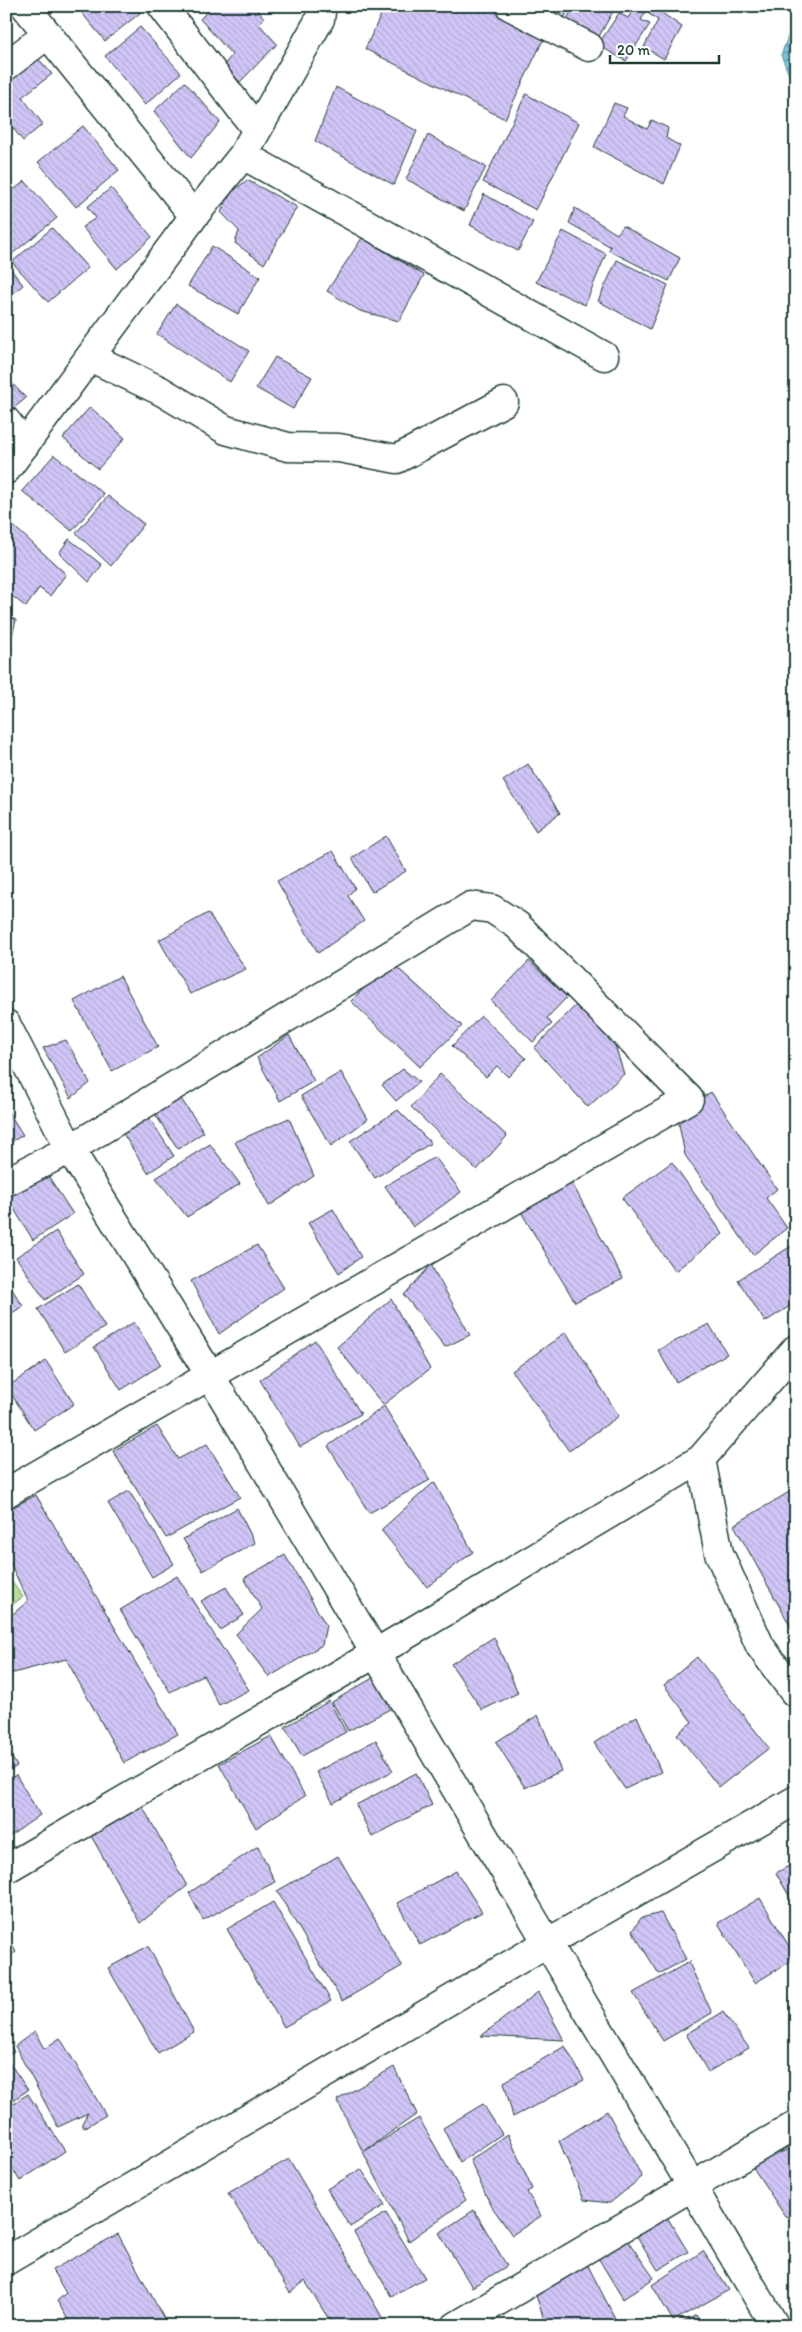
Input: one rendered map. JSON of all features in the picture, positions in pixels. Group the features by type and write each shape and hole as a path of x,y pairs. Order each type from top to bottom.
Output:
{"street":[{"path":"25,6 194,216"},
{"path":"162,6 257,130"},
{"path":"6,470 194,216 243,154 320,19 322,6"},
{"path":"510,6 589,47"},
{"path":"6,66 48,34"},
{"path":"243,154 604,356"},
{"path":"90,357 161,391 226,430 288,447 339,448 397,459 504,402"},
{"path":"6,421 25,445"},
{"path":"6,1182 70,1149 471,906 492,909 517,925 689,1099 6,1493"},
{"path":"6,1024 70,1149 210,1375 547,1943 694,2186 775,2326"},
{"path":"6,1869 376,1653 701,1459 785,1368 796,1349"},
{"path":"701,1459 718,1554 760,1646 794,1692"},
{"path":"6,2261 547,1943 796,1800"},
{"path":"456,2326 796,2125"}],"green space":[{"path":"6,1574 23,1597 6,1609"}],"water":[{"path":"796,15 796,92 781,55"}],"building":[{"path":"76,6 134,6 140,13 105,41"},
{"path":"213,6 254,6 264,18 259,24 277,44 240,82 224,65 232,55 200,19"},
{"path":"385,6 486,6 544,38 505,119 365,49"},
{"path":"534,6 570,6 563,21"},
{"path":"574,6 616,6 597,40 565,23"},
{"path":"635,6 649,6 641,20 650,24 626,61 598,45 619,13 628,18"},
{"path":"652,6 682,27 664,59 644,47 658,20 649,14"},
{"path":"140,27 181,73 145,105 105,56"},
{"path":"35,55 52,74 22,97 43,124 23,141 6,119 6,78"},
{"path":"185,82 220,122 191,158 154,111"},
{"path":"336,87 417,131 394,185 315,141"},
{"path":"526,94 579,123 536,210 483,182"},
{"path":"614,103 627,108 623,116 647,129 652,120 668,128 666,138 680,146 664,184 594,147"},
{"path":"83,126 119,170 76,207 38,162"},
{"path":"428,135 486,167 464,211 406,179"},
{"path":"247,180 297,207 264,264 235,243 239,231 221,212 231,193"},
{"path":"25,181 57,218 12,254 6,246 6,196"},
{"path":"111,188 152,237 117,269 82,227 96,218 87,207"},
{"path":"484,194 533,222 518,251 470,225"},
{"path":"575,208 617,234 623,226 680,258 669,281 608,250 611,247 569,223"},
{"path":"52,228 88,268 48,302 12,262"},
{"path":"563,231 606,254 585,305 536,282"},
{"path":"362,238 424,275 399,321 360,311 327,291"},
{"path":"212,246 260,277 238,314 188,286"},
{"path":"617,260 668,285 650,329 598,301"},
{"path":"6,263 23,285 6,300"},
{"path":"176,304 249,351 230,382 157,334"},
{"path":"275,357 312,377 293,409 256,388"},
{"path":"6,377 26,398 9,412 6,409"},
{"path":"90,407 125,438 98,469 63,438"},
{"path":"54,455 104,494 72,531 22,491"},
{"path":"108,496 144,524 111,566 76,533"},
{"path":"7,520 66,574 50,596 39,588 26,607 6,591"},
{"path":"69,539 102,565 89,582 59,553"},
{"path":"6,616 16,620 8,652 6,651"},
{"path":"528,764 560,813 536,831 503,781"},
{"path":"386,836 406,871 372,892 352,858"},
{"path":"333,851 355,888 348,896 364,921 318,953 277,881"},
{"path":"208,913 246,969 190,994 159,940"},
{"path":"529,961 567,997 547,1018 552,1024 533,1042 491,1001"},
{"path":"391,962 462,1026 420,1067 351,1001"},
{"path":"120,976 158,1047 112,1071 74,1001"},
{"path":"576,1005 614,1042 624,1074 588,1107 534,1048"},
{"path":"481,1016 526,1058 508,1077 497,1066 486,1077 452,1046"},
{"path":"289,1035 314,1081 280,1101 257,1058"},
{"path":"66,1040 90,1083 71,1098 43,1048"},
{"path":"403,1069 419,1082 396,1101 382,1085"},
{"path":"341,1072 368,1119 331,1146 301,1096"},
{"path":"440,1074 507,1136 477,1170 411,1107"},
{"path":"711,1092 777,1189 766,1198 787,1228 753,1255 685,1155 677,1114"},
{"path":"179,1096 204,1132 178,1149 153,1111"},
{"path":"6,1108 23,1135 6,1145"},
{"path":"398,1110 431,1143 375,1178 350,1141"},
{"path":"148,1116 174,1156 148,1173 122,1132"},
{"path":"289,1118 314,1176 269,1206 235,1142"},
{"path":"210,1144 240,1184 187,1217 156,1178"},
{"path":"435,1157 461,1192 413,1227 385,1186"},
{"path":"672,1162 723,1234 675,1271 622,1198"},
{"path":"45,1171 73,1214 33,1240 6,1196"},
{"path":"572,1183 623,1279 575,1302 521,1212"},
{"path":"333,1209 361,1257 339,1273 308,1223"},
{"path":"56,1231 84,1274 45,1300 16,1257"},
{"path":"796,1243 796,1302 765,1322 738,1280"},
{"path":"257,1245 284,1288 219,1334 191,1281"},
{"path":"431,1265 470,1335 445,1347 404,1295"},
{"path":"6,1280 23,1306 6,1317"},
{"path":"78,1284 105,1327 65,1352 38,1309"},
{"path":"391,1299 430,1369 383,1405 337,1347"},
{"path":"134,1322 161,1365 121,1390 94,1347"},
{"path":"709,1324 727,1354 676,1382 658,1350"},
{"path":"566,1332 619,1416 569,1451 512,1371"},
{"path":"315,1340 361,1414 300,1447 260,1380"},
{"path":"46,1361 74,1404 34,1430 7,1387"},
{"path":"384,1406 430,1480 369,1513 328,1446"},
{"path":"6,1409 13,1419 6,1423"},
{"path":"157,1426 178,1459 207,1444 240,1497 166,1538 113,1451"},
{"path":"434,1482 473,1552 427,1587 381,1530"},
{"path":"796,1488 796,1636 734,1525"},
{"path":"129,1491 174,1564 152,1577 108,1503"},
{"path":"36,1495 178,1734 124,1763 66,1659 6,1675 6,1620 28,1601 6,1554 6,1511"},
{"path":"237,1508 255,1543 203,1571 183,1539"},
{"path":"285,1555 326,1625 322,1645 269,1677 236,1634 262,1609 244,1578"},
{"path":"177,1576 249,1690 219,1705 203,1675 170,1692 120,1610"},
{"path":"226,1587 244,1615 220,1630 201,1601"},
{"path":"494,1637 518,1693 482,1710 451,1664"},
{"path":"697,1657 769,1748 719,1787 677,1734 692,1722 664,1685"},
{"path":"376,1676 392,1708 348,1731 332,1702"},
{"path":"329,1701 346,1732 302,1756 285,1727"},
{"path":"538,1715 561,1771 525,1788 496,1742"},
{"path":"637,1716 661,1772 625,1789 594,1743"},
{"path":"271,1736 305,1796 256,1828 219,1764"},
{"path":"376,1740 393,1771 333,1803 316,1772"},
{"path":"6,1748 17,1766 6,1773"},
{"path":"416,1773 432,1805 372,1837 356,1805"},
{"path":"16,1775 40,1815 6,1839 6,1781"},
{"path":"141,1804 187,1886 140,1923 90,1834"},
{"path":"258,1846 275,1882 203,1920 189,1893"},
{"path":"338,1856 402,1966 342,2001 277,1891"},
{"path":"796,1862 796,1908 776,1873"},
{"path":"456,1871 482,1912 420,1945 397,1903"},
{"path":"760,1898 796,1958 755,1983 718,1923"},
{"path":"273,1902 331,2001 284,2027 227,1929"},
{"path":"661,1913 686,1959 659,1974 632,1931 641,1918"},
{"path":"6,1935 16,1952 6,1958"},
{"path":"148,1946 194,2032 158,2053 108,1968"},
{"path":"691,1961 689,1963 712,2013 663,2041 633,1993"},
{"path":"538,1992 564,2040 481,2036"},
{"path":"723,2012 749,2048 708,2072 686,2034"},
{"path":"35,2031 44,2049 60,2038 106,2115 84,2128 82,2123 88,2113 58,2127 15,2046"},
{"path":"6,2039 14,2052 6,2056"},
{"path":"565,2046 584,2080 513,2117 504,2082"},
{"path":"6,2058 28,2090 6,2105"},
{"path":"394,2067 417,2114 363,2152 337,2100"},
{"path":"28,2094 65,2151 20,2181 6,2158 6,2108"},
{"path":"483,2104 502,2134 460,2162 443,2128"},
{"path":"607,2111 642,2177 610,2203 584,2200 559,2141"},
{"path":"419,2118 466,2200 409,2241 363,2152"},
{"path":"508,2134 532,2189 527,2192 541,2216 512,2235 490,2204 470,2160"},
{"path":"796,2147 796,2219 785,2216 750,2163"},
{"path":"289,2159 382,2317 368,2326 333,2326 305,2281 290,2293 228,2193"},
{"path":"361,2169 385,2205 350,2227 327,2189"},
{"path":"474,2210 507,2266 472,2287 439,2233"},
{"path":"664,2212 688,2252 658,2270 633,2230"},
{"path":"386,2213 425,2278 391,2296 354,2232"},
{"path":"118,2234 168,2326 72,2326 57,2301 66,2293 52,2270"},
{"path":"628,2241 654,2278 623,2299 597,2256"},
{"path":"703,2251 729,2290 673,2321 652,2285"},
{"path":"584,2258 619,2326 546,2326 533,2286"},
{"path":"696,2315 703,2326 677,2326"}]}
